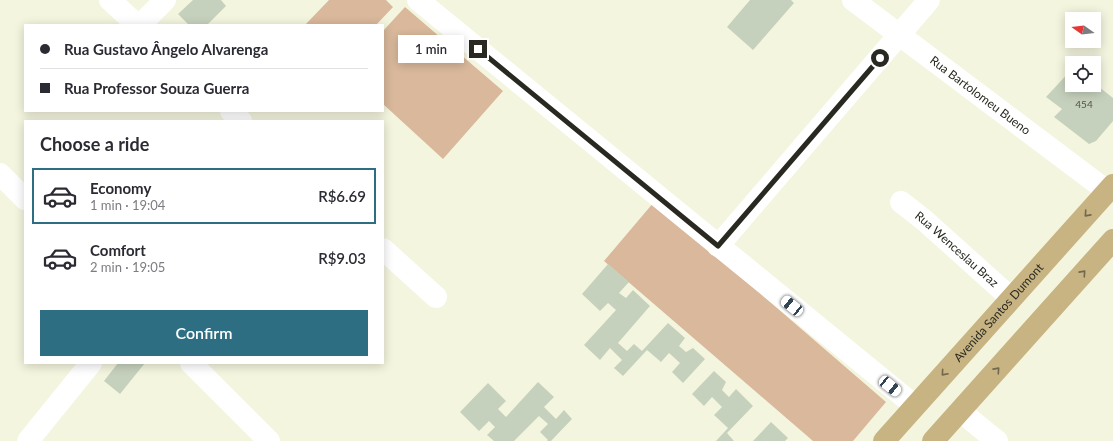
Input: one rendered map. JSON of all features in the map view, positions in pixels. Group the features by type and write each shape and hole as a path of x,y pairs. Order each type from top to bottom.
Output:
{"main road":[{"name":"Avenida Santos Dumont","path":"884,441 1110,188"},
{"path":"933,441 1113,240"}],"street":[{"path":"110,0 137,24"},
{"path":"139,24 165,0"},
{"path":"418,0 915,406"},
{"name":"Rua Bartolomeu Bueno","path":"853,0 1110,188"},
{"path":"718,246 929,0"},
{"path":"232,112 241,120"},
{"path":"0,174 24,197"},
{"name":"Rua Wenceslau Braz","path":"901,202 924,220 1011,298"},
{"path":"384,250 436,297"},
{"path":"28,441 90,364"},
{"path":"192,364 269,441"},
{"path":"960,411 997,441"}],"shaded area":[{"path":"329,0 386,0 393,7 377,24 306,24"},
{"path":"405,7 503,91 443,159 384,105 384,30"},
{"path":"654,202 886,402 853,441 813,441 604,261"}],"building":[{"path":"193,0 221,0 226,6 208,24 188,24 178,14"},
{"path":"750,0 791,0 794,3 753,50 727,27"},
{"path":"1065,77 1065,92 1101,92 1101,89 1113,98 1113,121 1096,141 1089,144 1054,117 1062,109 1046,97"},
{"path":"608,264 629,282 619,293 626,298 633,290 650,306 618,343 627,351 634,344 642,351 668,323 685,338 679,346 686,352 693,348 705,359 683,383 672,372 680,363 669,353 661,362 647,350 623,376 614,368 622,360 610,348 600,360 584,345 616,310 608,303 600,311 582,294"},
{"path":"117,364 144,364 120,394 104,381"},
{"path":"714,371 726,382 722,390 729,397 736,389 753,406 727,433 734,441 716,441 728,428 714,415 722,407 712,397 704,406 692,394"},
{"path":"538,382 554,397 544,407 556,419 564,410 572,419 551,441 547,441 548,440 540,432 548,424 539,416 514,441 494,441 487,435 495,427 489,421 479,431 460,412 488,383 506,401 498,409 506,417"},
{"path":"771,422 788,438 785,441 753,441"}],"route":[{"path":"478,49 718,246 880,58"}]}
